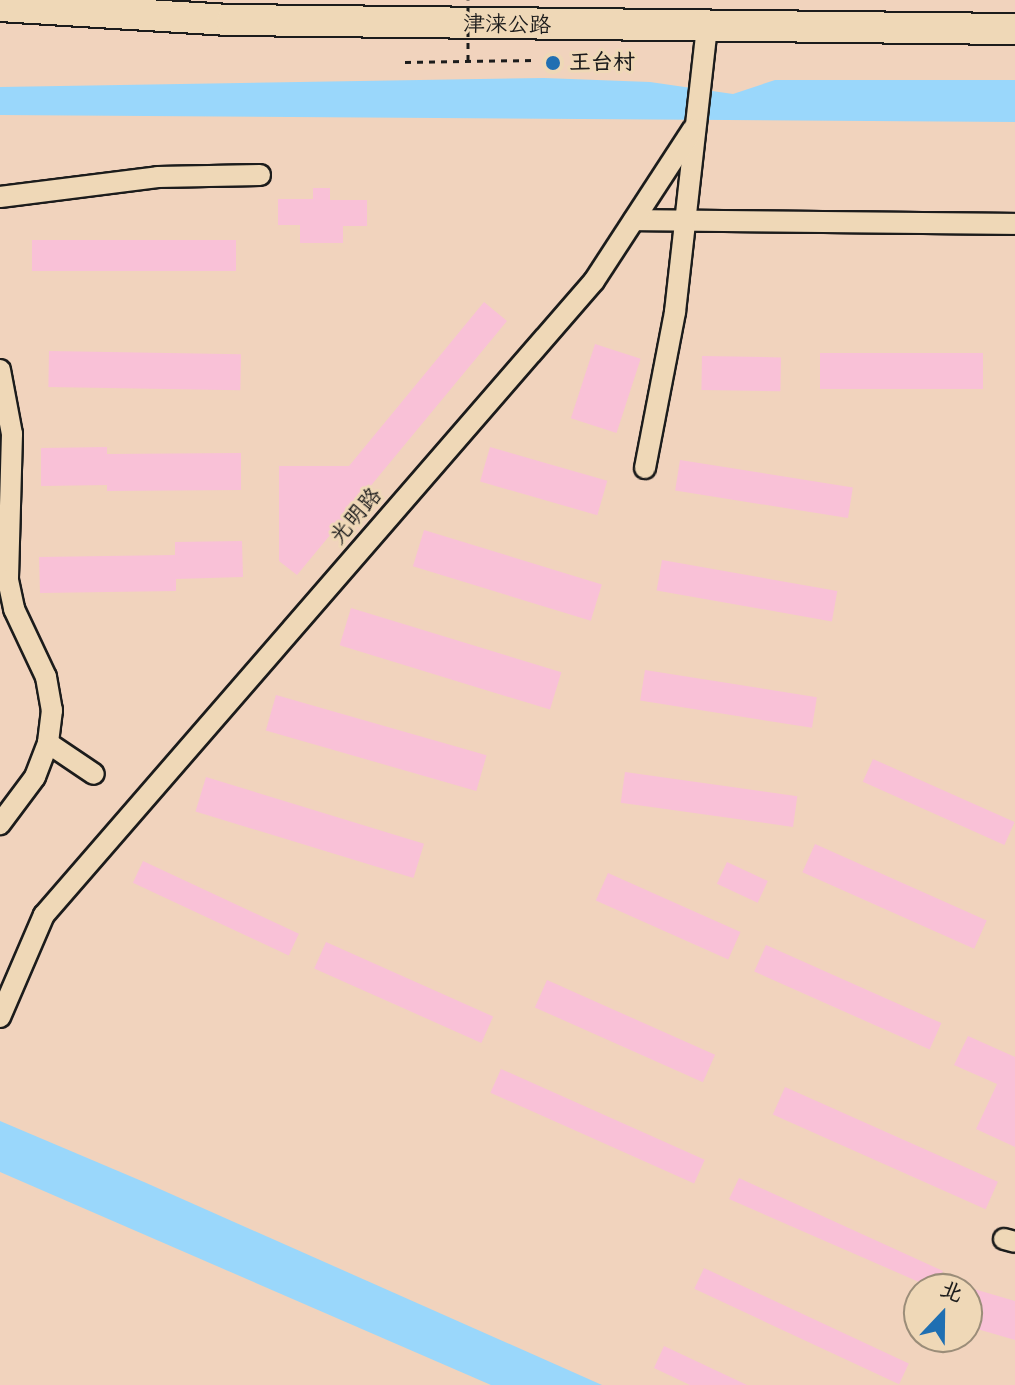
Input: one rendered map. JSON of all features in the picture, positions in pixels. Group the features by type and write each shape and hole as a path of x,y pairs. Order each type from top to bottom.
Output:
{"highway":[{"name":"津涞公路","path":"0,6 232,20 707,28 1015,29"}],"street":[{"name":"光明路","path":"0,1017 44,915 594,281 693,129 707,28"},
{"path":"645,468 675,312 693,129"},
{"path":"0,197 158,177 260,175"},
{"path":"634,220 1015,224"},
{"path":"0,370 12,434 8,580 14,609 46,677 52,710 48,743 35,777 0,824"},
{"path":"48,743 94,774"}],"path":[{"path":"468,0 468,60"},
{"path":"405,62 534,60"}],"water":[{"path":"544,78 650,82 733,94 775,80 1015,80 1015,122 0,115 0,87"},
{"path":"0,1121 602,1385 491,1385 0,1172"}],"building":[{"path":"313,188 330,188 330,200 367,200 367,226 343,226 343,243 300,243 300,225 278,225 278,199 313,199"},
{"path":"32,240 236,240 236,271 32,271"},
{"path":"484,302 507,321 297,575 279,561 279,466 349,466"},
{"path":"595,344 641,359 617,433 571,418"},
{"path":"49,351 241,354 240,390 48,387"},
{"path":"820,353 983,353 983,389 820,389"},
{"path":"702,356 781,357 780,391 701,390"},
{"path":"107,447 107,454 241,453 241,490 107,491 107,485 41,486 41,448"},
{"path":"490,447 607,481 597,515 480,482"},
{"path":"680,460 853,487 848,518 675,491"},
{"path":"424,530 602,584 591,621 413,566"},
{"path":"242,541 243,577 176,579 176,591 40,593 39,557 175,555 175,542"},
{"path":"662,560 837,591 832,621 657,591"},
{"path":"351,608 561,672 550,710 340,645"},
{"path":"645,670 817,697 812,728 640,701"},
{"path":"276,695 487,755 476,791 266,731"},
{"path":"873,759 1015,822 1004,845 863,782"},
{"path":"625,772 797,796 793,827 621,803"},
{"path":"206,777 424,844 414,878 195,811"},
{"path":"815,844 987,920 974,949 802,872"},
{"path":"143,861 299,934 289,955 133,883"},
{"path":"727,862 768,881 758,903 717,884"},
{"path":"608,873 740,932 728,959 596,900"},
{"path":"326,942 493,1016 481,1043 314,968"},
{"path":"766,945 941,1023 930,1050 754,971"},
{"path":"547,980 715,1055 703,1082 535,1007"},
{"path":"968,1036 1015,1057 1015,1147 976,1129 997,1084 954,1065"},
{"path":"501,1069 705,1160 694,1183 490,1093"},
{"path":"785,1087 998,1182 986,1209 773,1114"},
{"path":"739,1178 943,1271 903,1275 729,1199"},
{"path":"704,1268 909,1364 899,1384 694,1289"},
{"path":"983,1292 1015,1301 1015,1340 983,1331"},
{"path":"664,1346 747,1385 690,1385 654,1368"}],"place":[{"name":"王台村","path":"553,63"}]}
